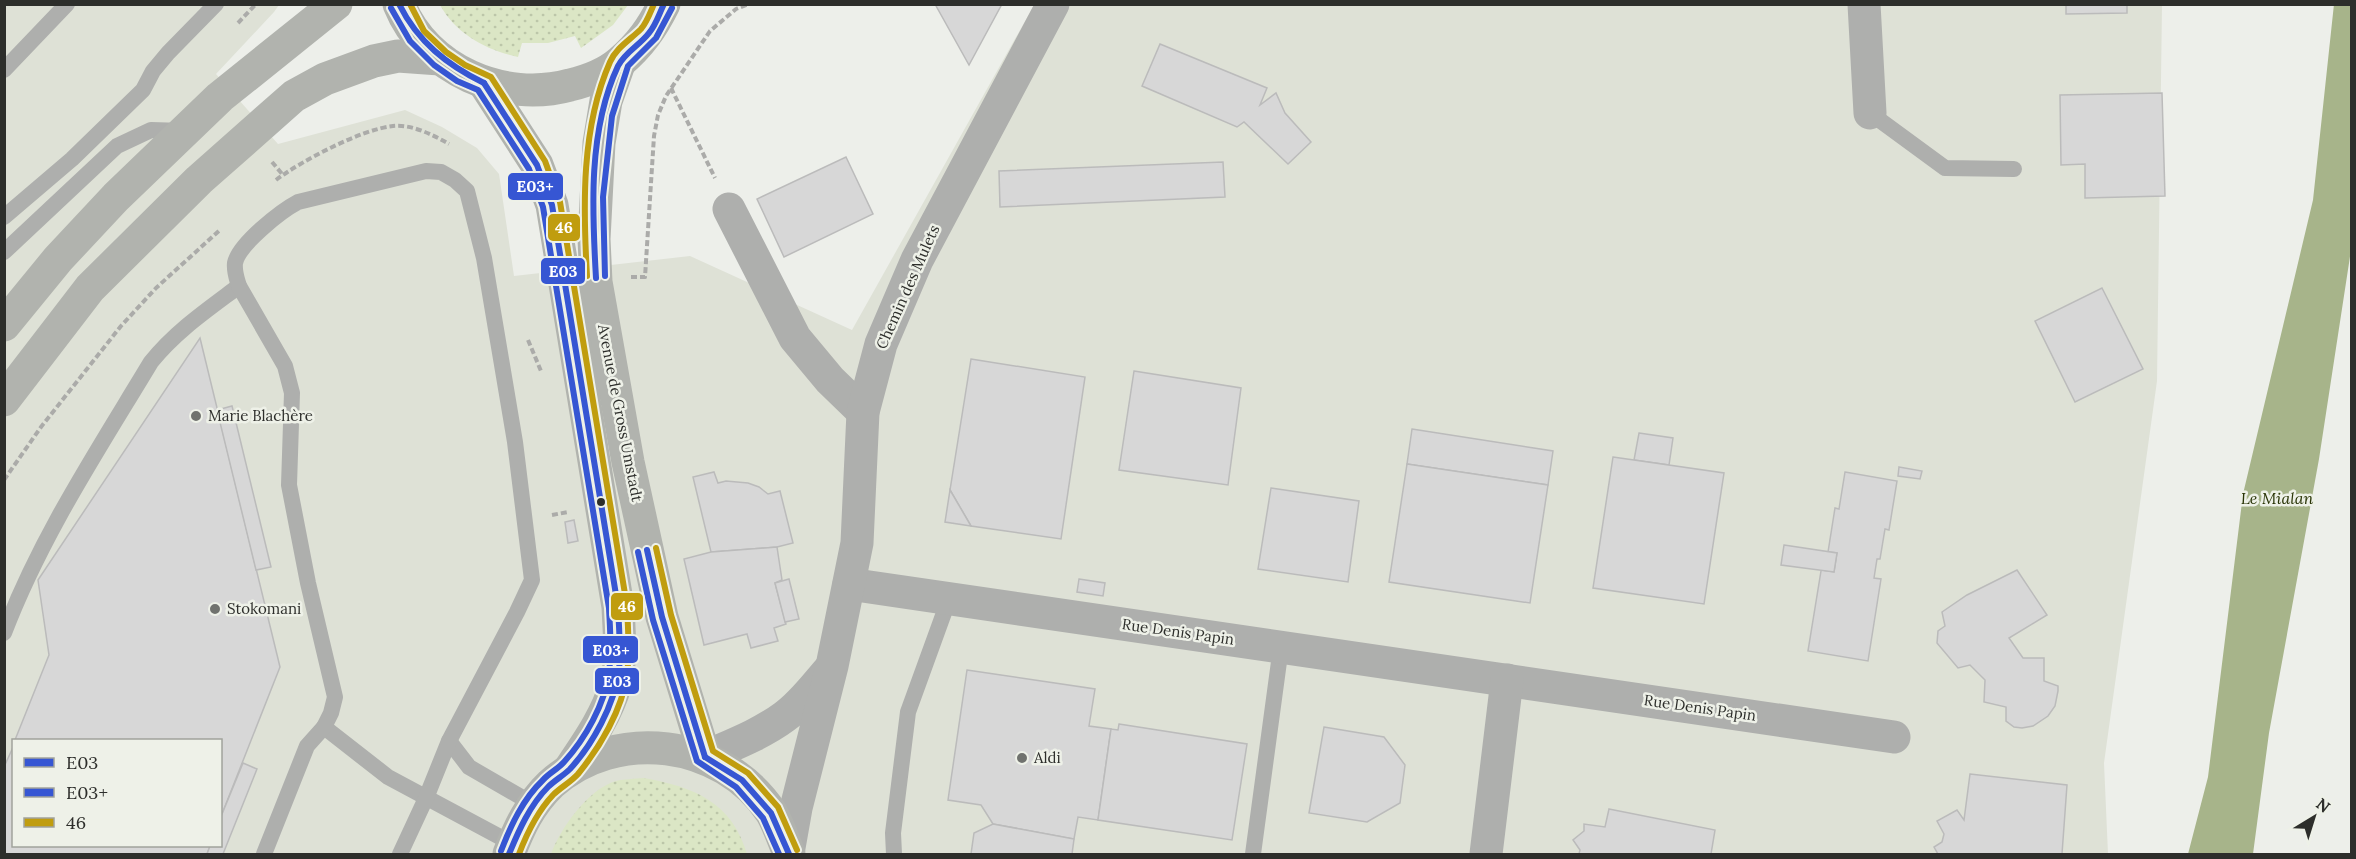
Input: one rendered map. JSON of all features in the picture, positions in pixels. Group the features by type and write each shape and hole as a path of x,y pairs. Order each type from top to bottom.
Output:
{"main road":[{"path":"4,325 58,259 116,197 220,97 336,4"},
{"path":"399,4 417,36 440,59 461,73 484,83 519,91 554,90 588,81 619,64 650,32 664,4"},
{"path":"4,400 49,340 105,272 199,180 294,96 325,79 374,61 398,56 440,59"},
{"name":"Avenue de Gross Umstadt","path":"619,64 606,101 599,143 594,239 596,282 628,462 662,617 705,757"},
{"name":"Avenue de Gross Umstadt","path":"484,83 537,165 552,205 618,607 617,681 596,730 569,770"},
{"path":"511,849 520,826 533,804 549,785 569,770 600,754 636,746 671,748 705,757 742,780 771,813 788,854"}],"street":[{"name":"Chemin des Mulets","path":"788,854 796,808 832,666 857,543 863,412 880,344 917,260 1053,4"},
{"path":"1864,4 1870,113"},
{"path":"729,209 795,338 830,380 863,412"},
{"name":"Rue Denis Papin","path":"849,584 1894,737"},
{"name":"Chemin des Mulets","path":"705,757 785,717 807,696 832,666"},
{"path":"1486,855 1507,680"}],"lane":[{"path":"4,70 67,4"},
{"path":"4,217 72,159 143,90 153,71 168,53 216,4"},
{"path":"1870,113 1945,168 2014,169"},
{"path":"4,252 117,146 151,130 185,131"},
{"path":"264,855 307,746 324,727 335,697 288,485 292,393 285,366 239,286 235,275 235,262 242,248 286,208 298,202 426,171 441,172 455,180 467,192 484,258 515,442 532,580 449,741 400,855"},
{"path":"4,633 53,525 152,362 182,328 239,286"},
{"path":"894,855 892,832 908,712 949,599"},
{"path":"1253,855 1281,647"},
{"path":"324,727 388,777 511,849"},
{"path":"449,741 469,767 533,804"}],"path":[{"path":"233,29 256,4"},
{"path":"626,278 645,277 654,136 658,115 671,88 710,31 736,9 749,4"},
{"path":"671,88 729,209"},
{"path":"268,186 283,175"},
{"path":"4,480 40,427 121,326 156,288 228,222"}],"shaded area":[{"path":"5,5 279,5 216,74 278,144 405,110 442,127 477,148 499,174 514,276 690,256 852,330 1034,5 2162,5 2157,381 2104,763 2108,854 5,854"},
{"path":"440,5 628,5 613,25 581,48 575,36 548,43 522,43 518,57 495,50 473,39 454,24"},
{"path":"644,778 679,786 709,800 732,821 747,854 551,854 568,822 595,792 616,781"}],"water":[{"name":"Le Mialan","path":"2334,4 2351,5 2351,250 2319,459 2269,733 2253,854 2188,854 2208,777 2243,494 2313,200"}],"building":[{"path":"935,4 1002,4 969,65"},
{"path":"2066,4 2127,4 2127,13 2066,14"},
{"path":"1160,44 1267,88 1260,105 1276,93 1285,113 1311,142 1288,164 1244,122 1237,127 1142,86"},
{"path":"2162,93 2165,196 2085,198 2085,164 2061,165 2060,95"},
{"path":"846,157 873,214 784,257 757,199"},
{"path":"1223,162 1225,197 1000,207 999,171"},
{"path":"2102,288 2143,369 2075,402 2035,321"},
{"path":"200,338 280,667 222,814 222,739 15,739 49,655 38,580"},
{"path":"971,359 1085,377 1061,539 971,526 950,490"},
{"path":"1134,371 1241,388 1228,485 1119,470"},
{"path":"232,406 271,567 256,570 217,410"},
{"path":"1412,429 1553,451 1548,485 1407,464"},
{"path":"1639,433 1673,438 1669,465 1634,460"},
{"path":"1613,457 1724,473 1704,604 1593,588"},
{"path":"1407,464 1548,485 1530,603 1389,582"},
{"path":"1899,467 1922,471 1920,479 1898,476"},
{"path":"714,472 718,483 726,481 748,483 768,494 780,491 793,543 777,547 711,552 693,477"},
{"path":"1845,472 1897,481 1889,530 1885,529 1880,559 1877,559 1874,578 1881,579 1868,661 1808,651 1821,571 1834,572 1837,553 1828,552 1835,508 1839,509"},
{"path":"1271,488 1359,501 1348,582 1258,569"},
{"path":"950,490 971,526 945,522"},
{"path":"574,520 578,541 568,543 565,522"},
{"path":"1784,545 1837,553 1834,572 1781,565"},
{"path":"777,547 782,580 775,583 786,624 774,628 778,641 751,648 747,634 704,645 684,559 711,552"},
{"path":"2017,570 2047,615 2009,638 2023,658 2044,658 2044,681 2058,686 2055,706 2048,716 2033,726 2022,728 2014,727 2006,721 2006,707 1984,702 1985,680 1970,665 1958,668 1937,643 1938,631 1945,626 1942,612 1967,595"},
{"path":"789,579 799,619 785,622 775,583"},
{"path":"1079,579 1105,583 1103,596 1077,592"},
{"path":"967,670 1095,689 1089,726 1111,729 1098,820 1078,817 1074,839 993,824 981,805 948,800"},
{"path":"1119,724 1247,744 1232,840 1098,820 1111,729 1118,730"},
{"path":"1324,727 1384,737 1405,765 1400,803 1367,822 1309,813"},
{"path":"12,749 12,847 210,847 207,854 4,854 4,767"},
{"path":"243,763 257,769 223,854 207,854 210,847 222,847 222,814"},
{"path":"1970,774 2067,785 2062,854 1938,854 1934,847 1942,842 1944,834 1937,821 1957,810 1964,820"},
{"path":"1609,809 1715,830 1711,854 1579,854 1580,850 1573,840 1584,831 1584,824 1605,827"},
{"path":"993,824 1074,839 1072,854 971,854 974,833"}],"transit line":[{"name":"E03","path":"399,4 424,41 446,60 484,83"},
{"name":"46","path":"410,4 424,31 446,52 465,65 491,77 545,161 560,202 627,606 629,649 627,675 615,715 602,740 578,774 553,795 542,808 519,854"},
{"name":"46","path":"587,276 586,168 594,113 610,62 620,48 641,29 654,4"},
{"name":"E03","path":"596,278 593,198 601,117 618,66 651,30 664,4"},
{"name":"E03+","path":"391,8 410,41 434,65 457,81 478,90 529,169 543,207 609,608 610,664 607,684 599,708 572,753 536,787 524,804 513,822 501,851"},
{"name":"E03+","path":"605,276 603,197 612,116 628,66 656,38 672,8"},
{"name":"E03","path":"484,83 537,165 552,205 618,607 620,639 619,671 612,697 601,723 579,759 548,787 530,810 509,854"},
{"name":"46","path":"656,548 671,615 713,751 748,773 778,807 797,850"},
{"name":"E03","path":"647,550 662,617 705,757"},
{"name":"E03+","path":"638,552 653,620 697,761 736,787 763,818 779,854"},
{"name":"E03","path":"705,757 742,780 771,813 789,854"}],"place":[{"name":"Marie Blachère","path":"196,416"},
{"name":"Stokomani","path":"215,609"},
{"name":"Aldi","path":"1022,758"}]}
